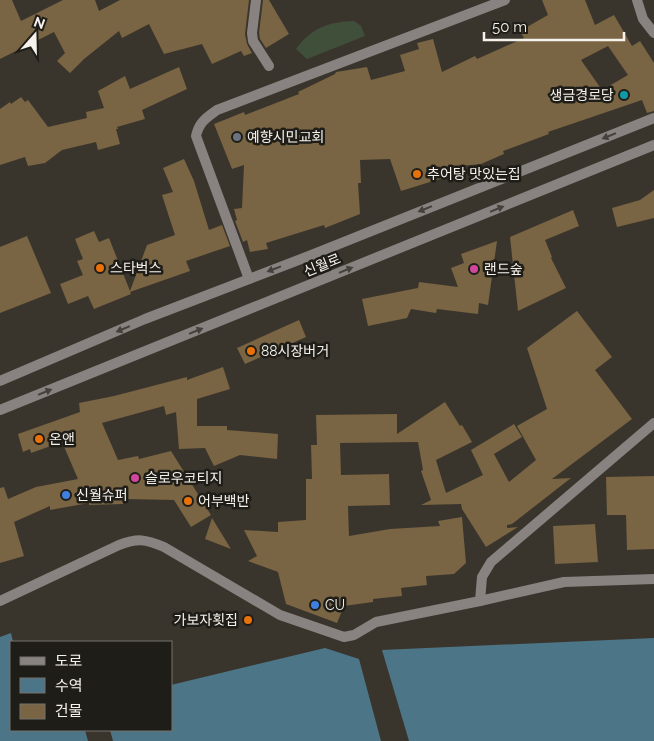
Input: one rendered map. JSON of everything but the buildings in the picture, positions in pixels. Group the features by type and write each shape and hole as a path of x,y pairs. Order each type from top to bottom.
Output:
{"street":[{"path":"256,0 252,33 253,41 269,66"},
{"path":"249,279 196,136 198,127 203,120 217,110 505,0"},
{"path":"637,0 643,19 654,33"},
{"name":"신월로","path":"0,381 146,319 654,118"},
{"name":"신월로","path":"0,410 654,145"},
{"path":"480,601 482,577 491,562 654,423"},
{"path":"0,600 136,540 144,540 164,547 280,615 344,637 354,635 376,622 564,582 654,579"}],"green space":[{"path":"354,21 361,26 365,36 307,59 296,49 308,35 322,27 329,24"}],"water":[{"path":"11,633 13,641 10,641 10,731 85,731 88,741 0,741 0,637"},
{"path":"654,638 654,741 409,741 382,650"},
{"path":"325,648 359,659 381,741 113,741 110,731 172,731 172,685"}],"place":[{"name":"생금경로당","path":"624,95"},
{"name":"예향시민교회","path":"237,137"},
{"name":"추어탕 맛있는집","path":"417,174"},
{"name":"스타벅스","path":"100,268"},
{"name":"랜드숲","path":"474,269"},
{"name":"88시장버거","path":"251,351"},
{"name":"온앤","path":"39,439"},
{"name":"슬로우코티지","path":"135,478"},
{"name":"신월슈퍼","path":"66,495"},
{"name":"어부백반","path":"188,501"},
{"name":"CU","path":"315,605"},
{"name":"가보자횟집","path":"248,620"}]}
